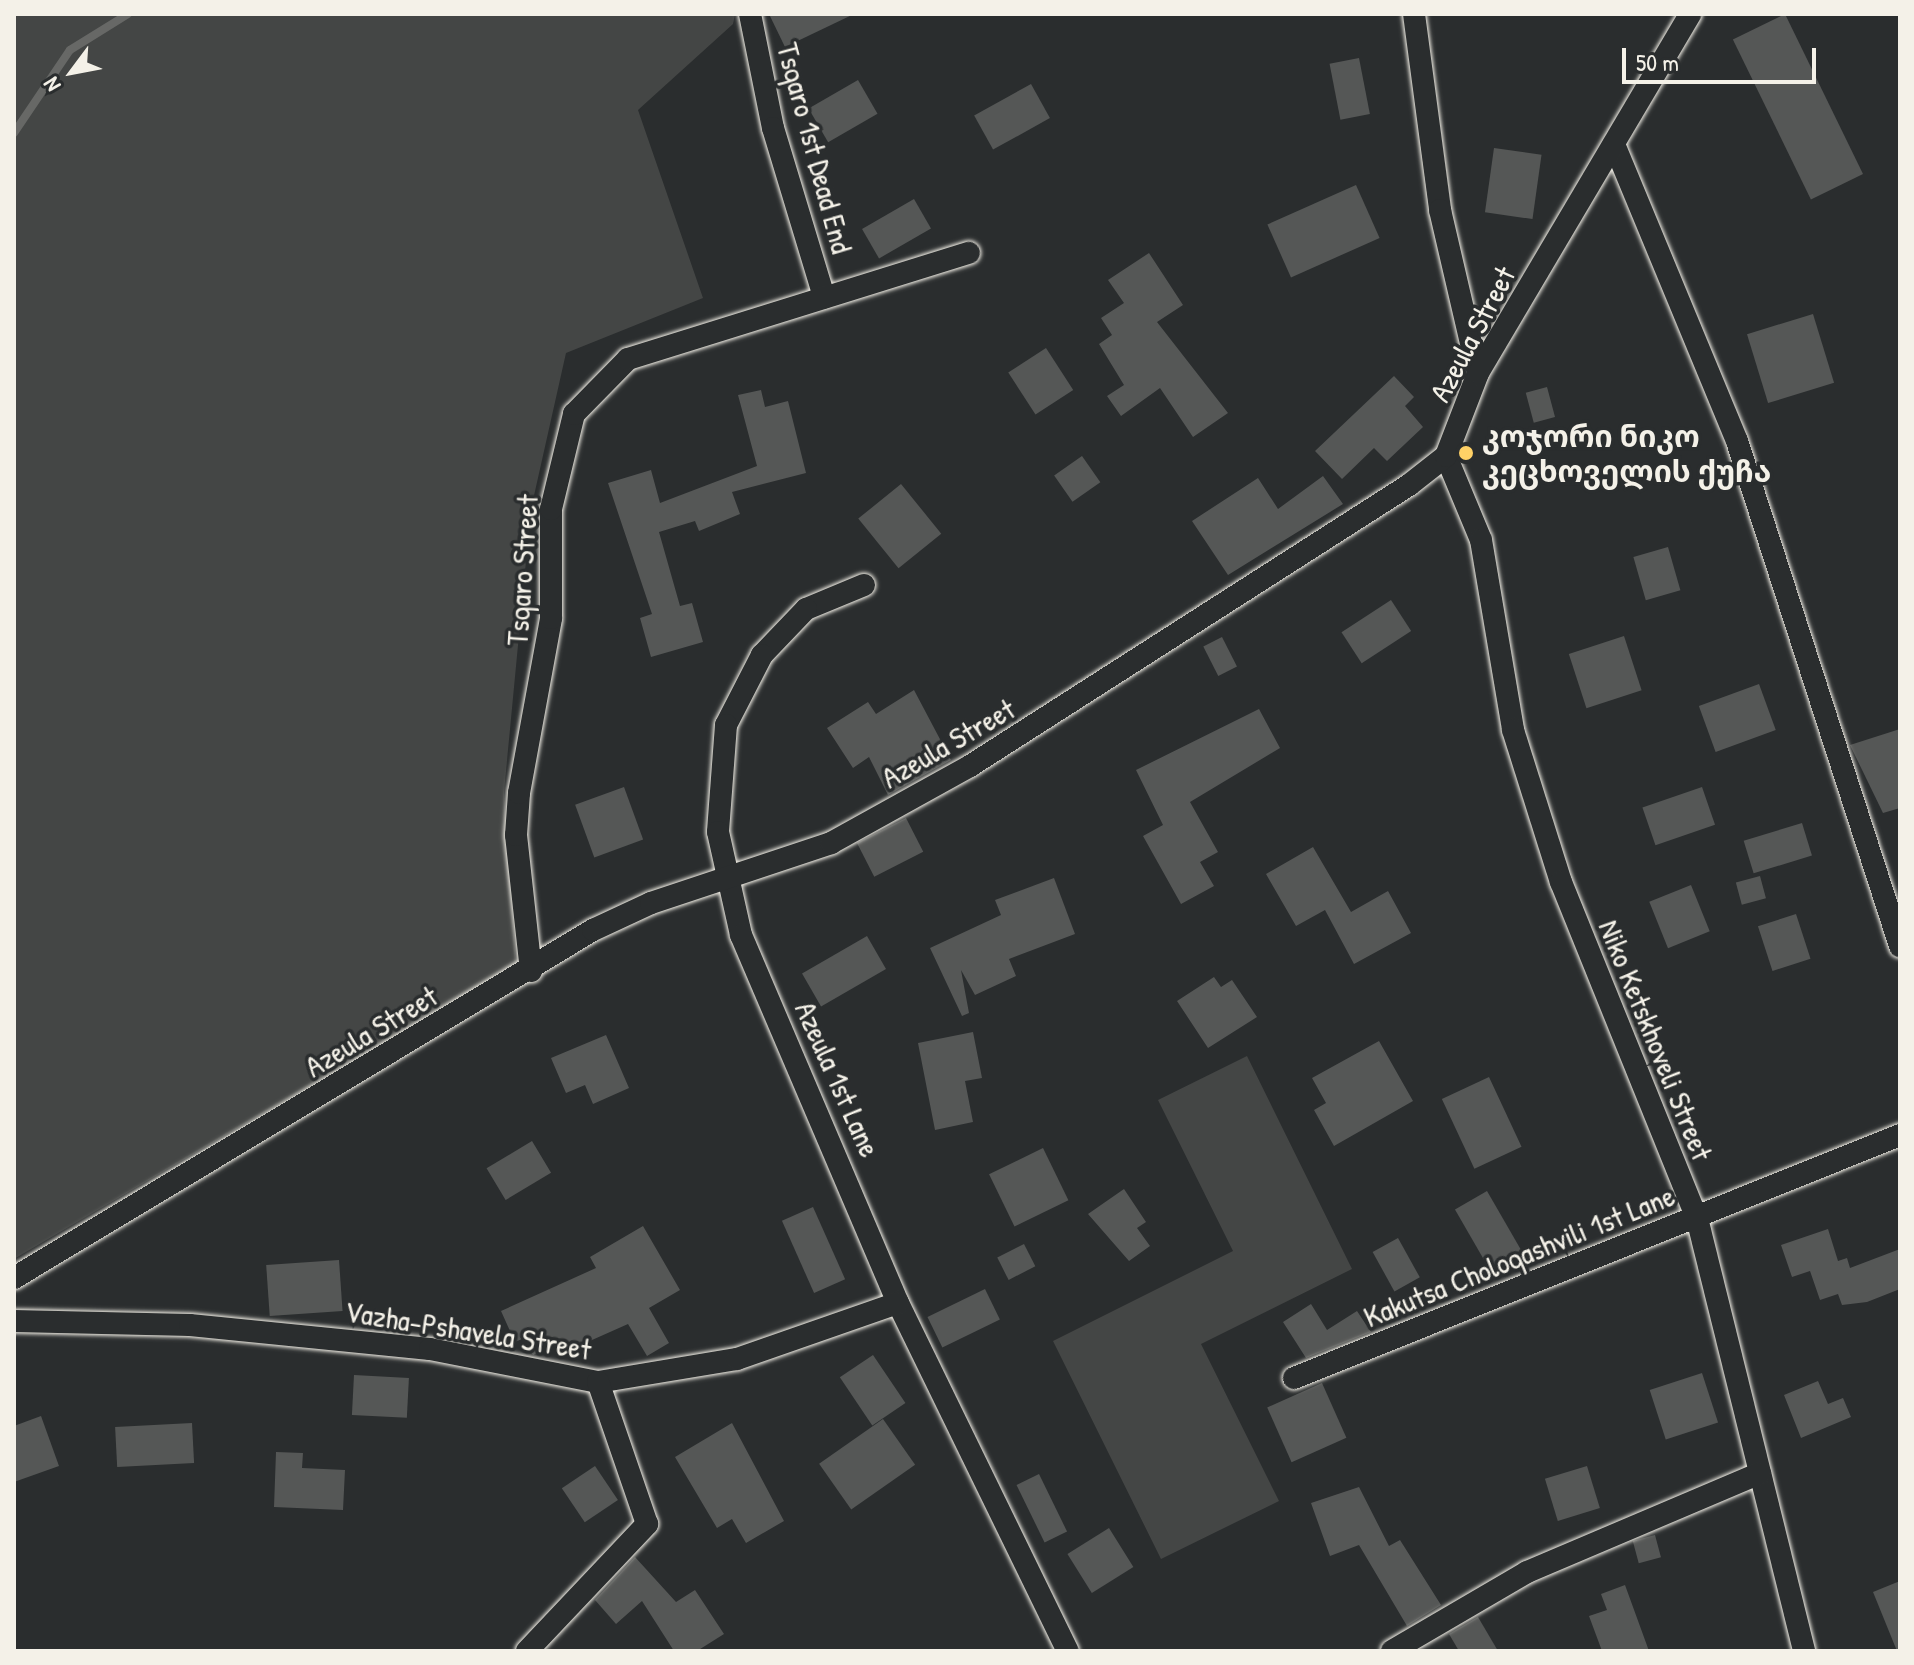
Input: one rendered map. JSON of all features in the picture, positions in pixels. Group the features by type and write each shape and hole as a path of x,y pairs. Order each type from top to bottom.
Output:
{"street":[{"name":"Tsqaro 1st Dead End","path":"750,14 773,128 824,297"},
{"name":"Azeula Street","path":"14,1278 651,903 728,880 831,843 1053,718 1446,456 1478,373 1690,14"},
{"path":"1412,15 1440,210 1478,373"},
{"path":"1614,144 1737,441 1900,946"},
{"name":"Tsqaro Street","path":"531,971 518,807 551,618 551,509 574,414 628,359 969,253"},
{"name":"Niko Ketskhoveli Street","path":"1446,456 1481,540 1513,730 1561,882 1697,1218 1804,1651"},
{"name":"Azeula 1st Lane","path":"864,585 806,609 762,655 726,725 717,775 728,880 741,935 898,1303"},
{"name":"Kakutsa Choloqashvili 1st Lane","path":"1294,1378 1900,1135"},
{"path":"898,1303 1068,1651"},
{"name":"Vazha-Pshavela Street","path":"14,1321 190,1325 430,1349 598,1382 737,1359 898,1303"},
{"path":"527,1651 647,1524 598,1382"},
{"path":"1392,1651 1527,1572 1760,1473"}],"shaded area":[{"path":"14,14 735,14 733,24 638,110 703,298 566,353 531,509 504,792 516,965 14,1259"},
{"path":"1247,1056 1352,1269 1201,1344 1279,1501 1161,1559 1053,1341 1233,1251 1158,1100"}],"building":[{"path":"769,14 854,14 785,47"},
{"path":"1785,14 1863,174 1811,199 1733,39"},
{"path":"1359,58 1370,114 1340,120 1330,64"},
{"path":"858,80 878,114 828,142 809,108"},
{"path":"1031,84 1050,118 993,150 974,116"},
{"path":"1494,148 1542,155 1532,219 1485,212"},
{"path":"1356,185 1380,238 1291,277 1267,224"},
{"path":"914,199 931,228 879,258 862,229"},
{"path":"1149,253 1183,305 1157,322 1228,413 1193,437 1160,388 1121,416 1107,396 1124,385 1099,344 1112,335 1101,318 1124,303 1108,280"},
{"path":"1813,314 1834,383 1768,403 1747,334"},
{"path":"1046,348 1073,390 1035,414 1008,373"},
{"path":"1394,376 1414,397 1405,406 1423,427 1387,461 1374,448 1342,479 1315,451"},
{"path":"1547,387 1555,417 1534,423 1526,393"},
{"path":"761,390 765,407 788,401 806,473 732,492 740,514 699,531 695,521 659,532 680,606 692,603 703,642 651,657 640,618 652,614 608,483 651,470 660,503 757,466 738,395"},
{"path":"1082,456 1100,482 1073,502 1054,476"},
{"path":"1323,476 1343,504 1228,575 1192,521 1258,478 1278,509"},
{"path":"901,484 941,534 899,568 858,519"},
{"path":"1668,547 1680,590 1646,600 1633,557"},
{"path":"1391,600 1411,631 1362,663 1342,632"},
{"path":"1624,636 1642,690 1586,708 1569,654"},
{"path":"1222,637 1237,666 1218,676 1203,647"},
{"path":"1759,684 1776,730 1716,752 1699,706"},
{"path":"914,690 951,760 888,795 869,757 853,768 827,728 868,702 876,714"},
{"path":"1259,709 1280,748 1190,802 1218,852 1200,862 1214,886 1181,904 1143,836 1163,825 1136,770"},
{"path":"1900,729 1900,808 1883,813 1850,745"},
{"path":"624,787 643,840 594,857 575,805"},
{"path":"1702,787 1715,825 1655,845 1642,808"},
{"path":"906,818 923,852 874,877 857,843"},
{"path":"1802,823 1812,856 1754,873 1744,841"},
{"path":"1313,847 1351,912 1388,891 1411,933 1354,964 1325,910 1296,926 1266,874"},
{"path":"1760,876 1766,898 1742,905 1736,882"},
{"path":"1054,878 1075,934 1009,959 1016,976 975,995 961,970 969,1013 962,1016 930,948 1001,915 995,900"},
{"path":"1691,885 1710,931 1668,948 1649,902"},
{"path":"1796,914 1811,959 1772,971 1758,926"},
{"path":"867,936 886,969 821,1006 802,974"},
{"path":"1214,977 1221,987 1232,980 1257,1017 1208,1048 1177,1001"},
{"path":"973,1032 982,1078 965,1081 973,1122 935,1130 918,1043"},
{"path":"606,1035 629,1088 593,1104 585,1085 566,1093 551,1058"},
{"path":"1379,1041 1413,1101 1334,1146 1314,1110 1326,1103 1312,1078"},
{"path":"1489,1077 1522,1147 1474,1169 1442,1099"},
{"path":"532,1141 551,1173 506,1200 487,1168"},
{"path":"1043,1148 1068,1200 1014,1226 989,1174"},
{"path":"1124,1189 1146,1222 1137,1228 1150,1246 1129,1261 1088,1214"},
{"path":"1487,1191 1522,1251 1489,1269 1455,1210"},
{"path":"813,1207 845,1279 814,1293 782,1221"},
{"path":"643,1226 680,1290 649,1308 669,1343 647,1356 628,1324 565,1352 561,1342 533,1355 522,1339 515,1342 501,1311 596,1268 590,1257"},
{"path":"1828,1229 1838,1261 1847,1258 1850,1268 1900,1249 1900,1289 1867,1302 1842,1305 1838,1294 1820,1300 1810,1271 1792,1277 1781,1245"},
{"path":"1398,1238 1420,1277 1394,1291 1373,1252"},
{"path":"1024,1244 1035,1266 1009,1280 997,1258"},
{"path":"339,1260 343,1311 270,1316 266,1265"},
{"path":"985,1289 1000,1320 942,1348 927,1317"},
{"path":"1311,1304 1327,1330 1357,1311 1371,1332 1306,1358 1283,1322"},
{"path":"873,1355 905,1403 872,1425 840,1377"},
{"path":"1702,1373 1718,1422 1666,1439 1650,1390"},
{"path":"354,1375 409,1378 407,1418 352,1415"},
{"path":"1818,1381 1828,1404 1843,1398 1851,1417 1801,1438 1784,1395"},
{"path":"1322,1383 1346,1438 1292,1462 1267,1407"},
{"path":"41,1416 59,1466 14,1482 14,1426"},
{"path":"883,1419 915,1465 851,1510 819,1464"},
{"path":"192,1423 194,1463 117,1467 115,1427"},
{"path":"732,1423 784,1521 746,1543 732,1519 717,1528 675,1457"},
{"path":"276,1452 303,1453 302,1468 345,1470 343,1510 274,1507"},
{"path":"595,1466 618,1500 585,1522 562,1488"},
{"path":"1587,1466 1600,1508 1558,1521 1545,1479"},
{"path":"1039,1474 1067,1532 1045,1542 1017,1485"},
{"path":"1359,1487 1389,1546 1400,1540 1441,1605 1407,1626 1359,1545 1330,1556 1311,1503"},
{"path":"1109,1528 1133,1567 1092,1593 1067,1554"},
{"path":"1655,1535 1661,1557 1639,1563 1633,1541"},
{"path":"635,1557 676,1602 695,1590 724,1634 697,1651 674,1651 642,1601 616,1624 595,1600"},
{"path":"1900,1581 1900,1651 1897,1651 1873,1592"},
{"path":"1625,1585 1649,1651 1602,1651 1589,1616 1607,1610 1601,1594"},
{"path":"1478,1617 1498,1651 1459,1651 1449,1634"}],"waterway":[{"path":"14,133 70,50 128,14"}],"place":[{"name":"კოჯორი ნიკო კეცხოველის ქუჩა","path":"1466,453"}]}
